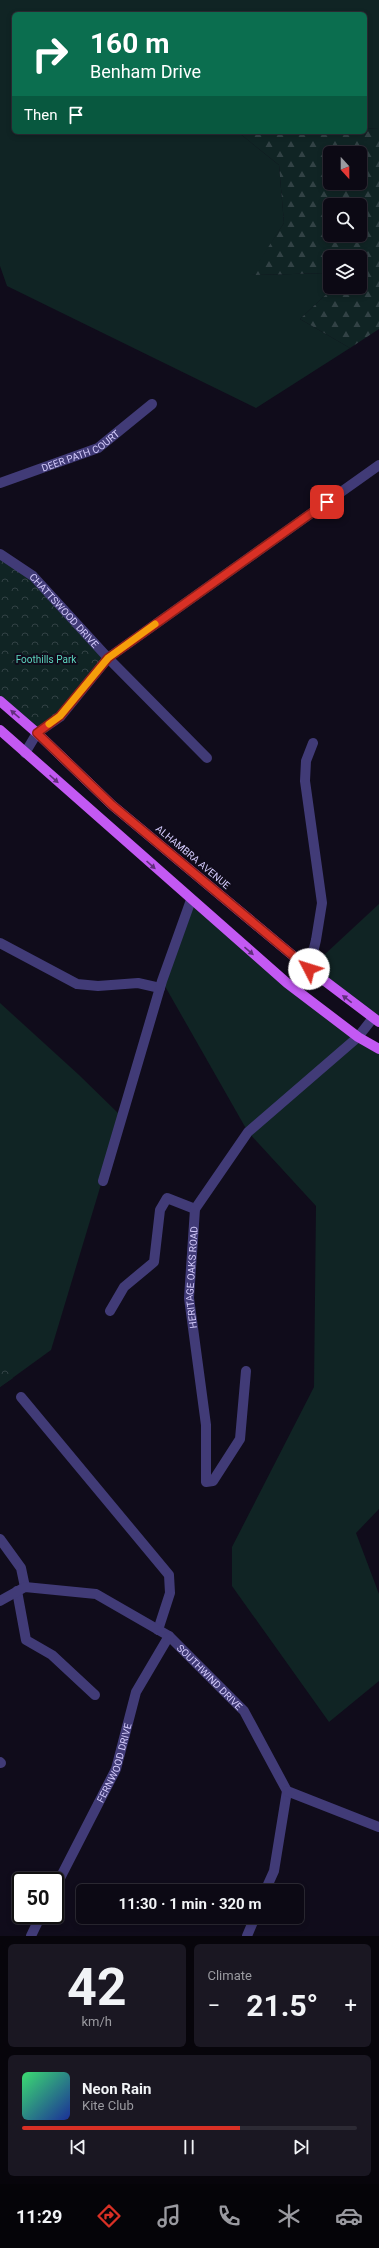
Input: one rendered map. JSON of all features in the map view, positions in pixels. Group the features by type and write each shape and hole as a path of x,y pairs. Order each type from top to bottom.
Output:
{"main road":[{"name":"ALHAMBRA AVENUE","path":"0,701 37,733 112,805 309,969 376,1020"},
{"path":"0,730 191,900 287,983 358,1037 379,1048"}],"street":[{"name":"DEER PATH COURT","path":"0,484 98,448 152,404"},
{"path":"25,753 37,733 60,716 108,658 379,465"},
{"name":"CHATTSWOOD DRIVE","path":"0,554 33,576 108,658 207,758"},
{"path":"309,969 316,940 322,903 305,782 306,761 313,743"},
{"path":"102,1181 160,988 191,900"},
{"path":"0,943 77,984 98,986 138,983 160,988"},
{"path":"110,1311 124,1288 154,1262 160,1210 167,1198 195,1209 248,1132 376,1020"},
{"name":"HERITAGE OAKS ROAD","path":"195,1209 188,1298 206,1425 206,1482 213,1481 240,1439 246,1371"},
{"path":"21,1397 170,1575 170,1593 158,1630"},
{"path":"0,1539 20,1568 26,1640 52,1655 95,1695"},
{"path":"0,1601 21,1589"},
{"name":"SOUTHWIND DRIVE","path":"21,1589 96,1594 169,1636 244,1710 287,1791"},
{"name":"FERNWOOD DRIVE","path":"63,1872 116,1769 136,1692 169,1636"},
{"path":"268,1884 274,1870 287,1791 379,1827"},
{"path":"31,1936 37,1924"},
{"path":"247,1936 251,1924"}],"green space":[{"path":"0,0 379,0 379,128 367,129 367,12 12,12 12,134 240,134 279,165 284,223 251,275 323,273 323,294 327,294 300,319 350,348 256,408 7,286 0,266"},
{"path":"379,128 379,329 350,348 300,319 327,294 367,294 367,250 323,250 323,273 250,275 284,223 279,165 240,134 367,134 367,129"},
{"name":"Foothills Park","path":"0,554 33,576 108,658 60,717 37,733 0,701"},
{"path":"191,900 287,983 379,1049 379,1509 356,1533 379,1594 379,1681 329,1722 232,1586 232,1547 314,1387 316,1206 248,1132 162,981"},
{"path":"379,904 379,1022 309,969"},
{"path":"0,1003 79,1075 120,1115 102,1181 51,1350 0,1387"},
{"path":"0,1363 13,1378 0,1387"}],"slow traffic":[{"path":"49,724 60,716 108,658 155,624"}],"route":[{"path":"309,969 112,805 37,733 60,716 108,658 327,502"}]}
